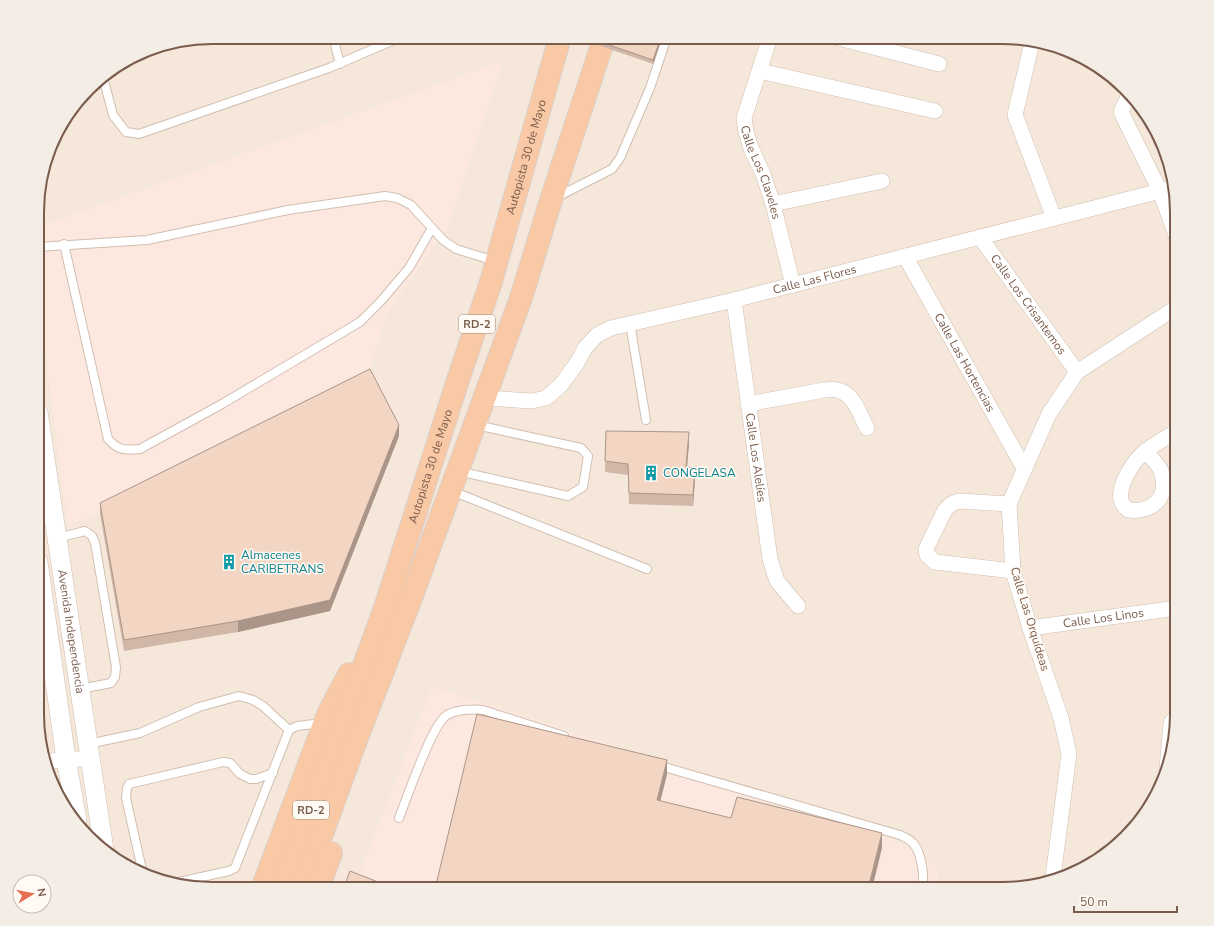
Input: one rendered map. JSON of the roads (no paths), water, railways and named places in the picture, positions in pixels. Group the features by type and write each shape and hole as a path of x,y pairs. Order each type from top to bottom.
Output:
{"highway":[{"name":"Autopista 30 de Mayo","path":"285,882 385,608 490,285 558,44"},
{"name":"Autopista 30 de Mayo","path":"304,882 340,732 410,600 486,398 521,298 551,200 601,48"},
{"path":"490,285 521,298"},
{"path":"320,882 391,683 410,600"},
{"path":"265,882 340,732"}],"street":[{"name":"Calle Los Claveles","path":"768,44 744,118 746,132 751,148 763,174 773,204 793,285"},
{"path":"862,44 939,64"},
{"path":"1031,46 1015,115 1054,218"},
{"path":"760,71 934,111"},
{"path":"1126,99 1121,112 1166,190 1170,207"},
{"path":"773,204 882,181"},
{"name":"Calle Las Flores","path":"486,398 532,401 546,398 560,386 577,363 584,348 597,336 611,328 734,300 1166,190"},
{"name":"Calle Los Crisantemos","path":"980,237 1077,372"},
{"name":"Calle Las Hortencias","path":"905,256 1024,468"},
{"name":"Calle Los Alelíes","path":"734,300 770,559 777,581 798,606"},
{"name":"Calle Las Orquídeas","path":"1053,874 1068,754 1061,718 1030,628 1013,571 1009,504 1049,414 1077,372 1170,312"},
{"path":"748,404 824,390 837,390 849,394 867,428"},
{"path":"1145,451 1170,435"},
{"name":"Avenida Independencia","path":"44,484 57,538 103,841"},
{"path":"1009,504 959,501 951,504 945,510 926,549 927,555 935,562 1013,571"},
{"name":"Avenida Independencia","path":"44,604 66,759 76,812"},
{"name":"Calle Los Linos","path":"1030,628 1170,609"},
{"path":"51,761 66,759 89,751"}],"lane":[{"path":"335,44 340,64"},
{"path":"104,84 113,115 126,132 139,134 340,64 385,44"},
{"path":"551,200 612,169 620,158 650,88 665,44"},
{"path":"44,246 147,240 288,210 385,196 397,198 411,205 443,240 456,249 497,261"},
{"path":"64,244 108,439 115,447 125,450 140,449 222,404 360,322 381,301 409,268 432,228"},
{"path":"630,323 646,420"},
{"path":"455,481 568,496 583,487 588,456 581,448 476,424"},
{"path":"455,481 647,569"},
{"path":"57,538 85,532 92,536 116,667 115,677 111,683 80,689"},
{"path":"89,751 140,733 199,707 239,696 253,700 263,706 290,730"},
{"path":"399,818 432,734 446,716 458,710 483,710 575,739"},
{"path":"184,880 229,871 235,868 290,730 297,726 340,732"},
{"path":"141,867 126,798 129,784 223,762 230,763 240,774 250,779 256,779 273,773"},
{"path":"651,763 900,835 912,842 918,850 922,866 923,882"}],"place":[{"name":"CONGELASA","path":"651,473"},
{"name":"Almacenes CARIBETRANS","path":"229,562"}]}
